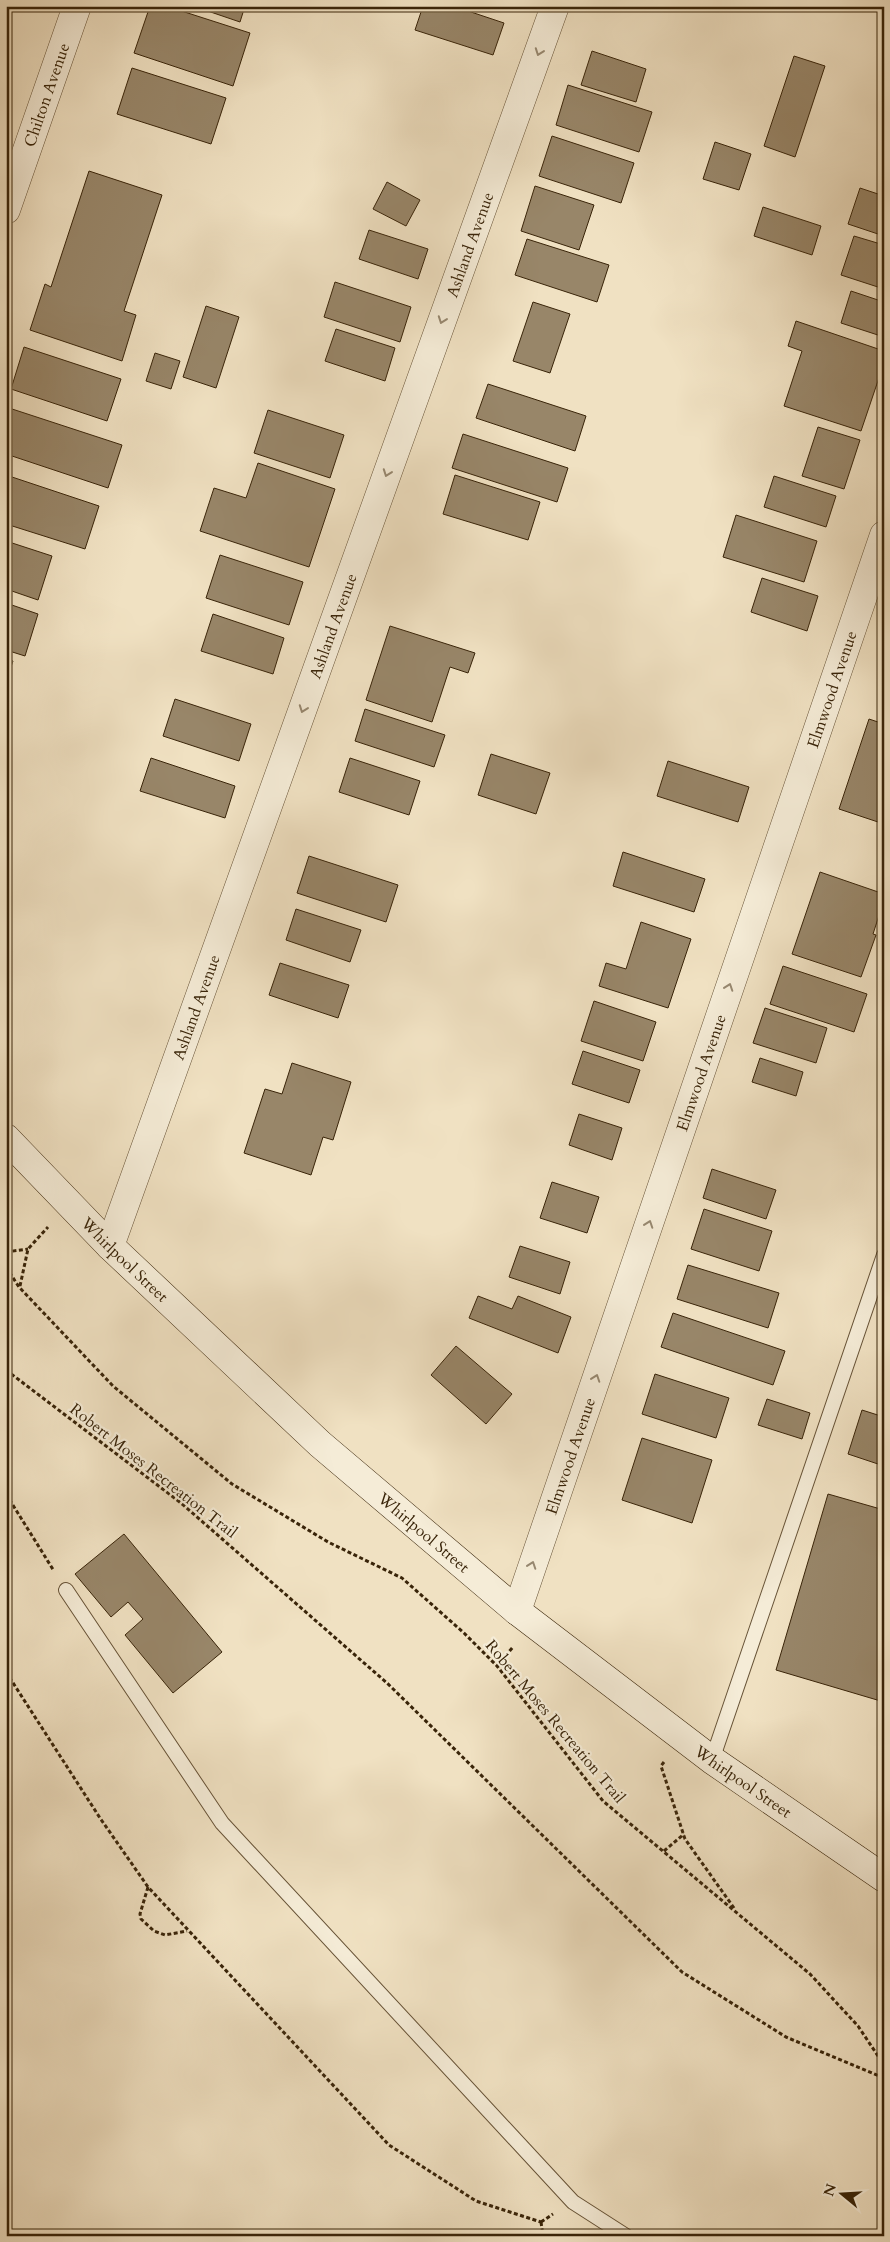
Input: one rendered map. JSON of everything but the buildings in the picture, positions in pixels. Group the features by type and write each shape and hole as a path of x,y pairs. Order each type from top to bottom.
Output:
{"street":[{"name":"Chilton Avenue","path":"6,210 77,6"},
{"name":"Ashland Avenue","path":"110,1246 555,6"},
{"name":"Elmwood Avenue","path":"517,1611 884,535"},
{"name":"Whirlpool Street","path":"6,1138 110,1246 320,1444 517,1611 712,1760 884,1878"}],"lane":[{"path":"712,1760 884,1255"},
{"path":"66,1590 222,1823 573,2202 626,2236"}],"path":[{"path":"19,1288 28,1249 69,1204"},
{"path":"6,1252 28,1249"},
{"name":"Robert Moses Recreation Trail","path":"6,1267 19,1288 113,1386 232,1484 328,1542 402,1578 497,1666 603,1801 810,1974 858,2026 884,2065"},
{"name":"Robert Moses Recreation Trail","path":"6,1370 181,1503 387,1683 682,1972 786,2037 884,2078"},
{"path":"6,1494 66,1590"},
{"path":"6,1672 100,1818 148,1886 389,2145 476,2201 541,2222 543,2236"},
{"path":"683,1738 661,1766 685,1839 738,1913"},
{"path":"664,1851 684,1834"},
{"path":"148,1886 140,1914 141,1919 154,1932 165,1936 188,1931"}]}
